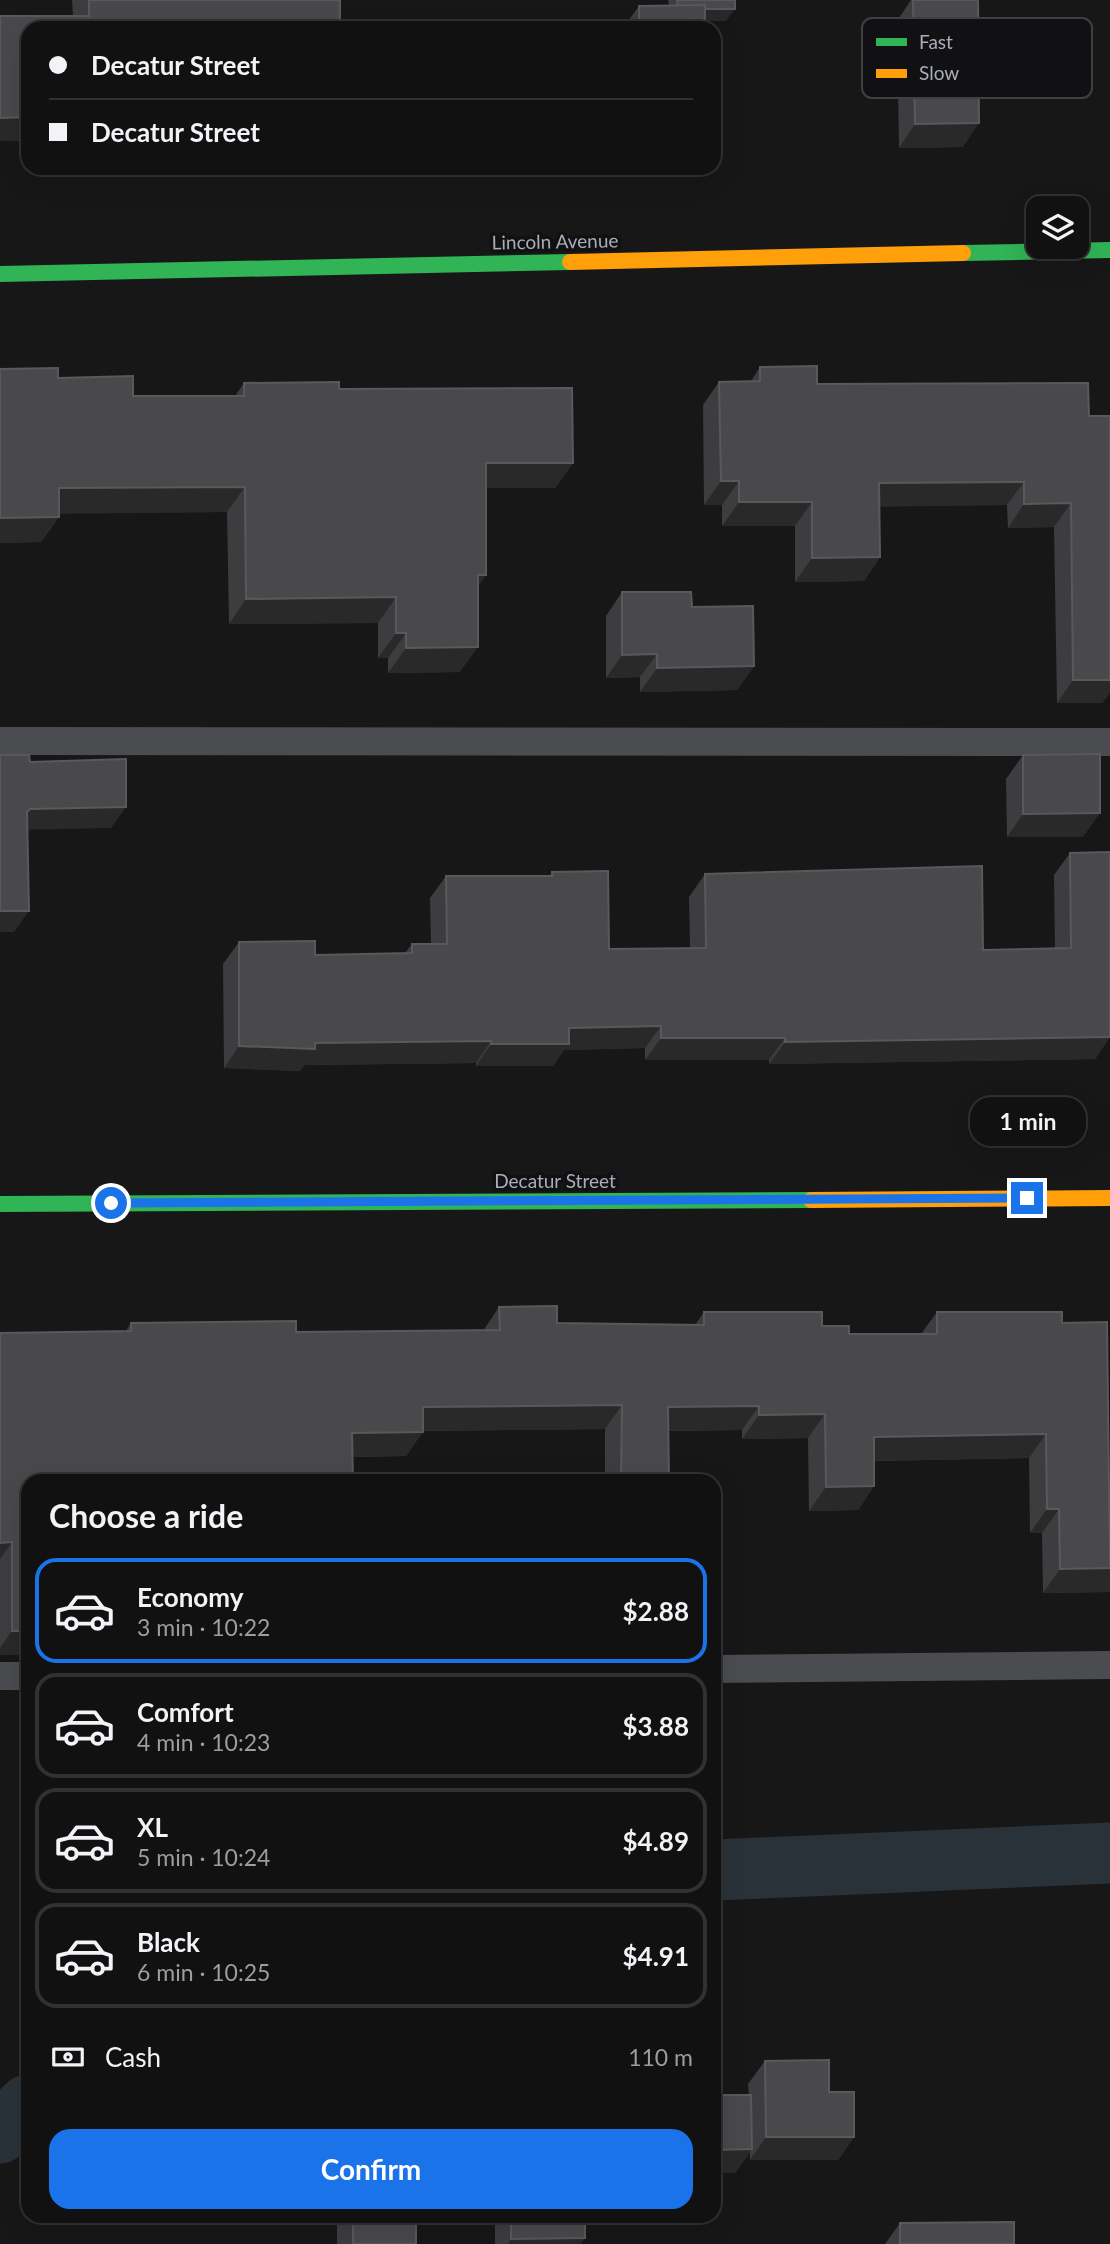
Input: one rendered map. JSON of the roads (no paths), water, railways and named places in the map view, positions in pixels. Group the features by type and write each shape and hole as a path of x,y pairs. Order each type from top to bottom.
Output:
{"street":[{"name":"Lincoln Avenue","path":"0,274 1110,250"},
{"name":"Decatur Street","path":"0,1204 1110,1198"}],"lane":[{"path":"0,741 1110,742"},
{"path":"721,1669 1110,1665"},
{"path":"0,1676 21,1676"}],"waterway":[{"path":"721,1870 1110,1853"},
{"path":"0,2133 21,2112"}]}
